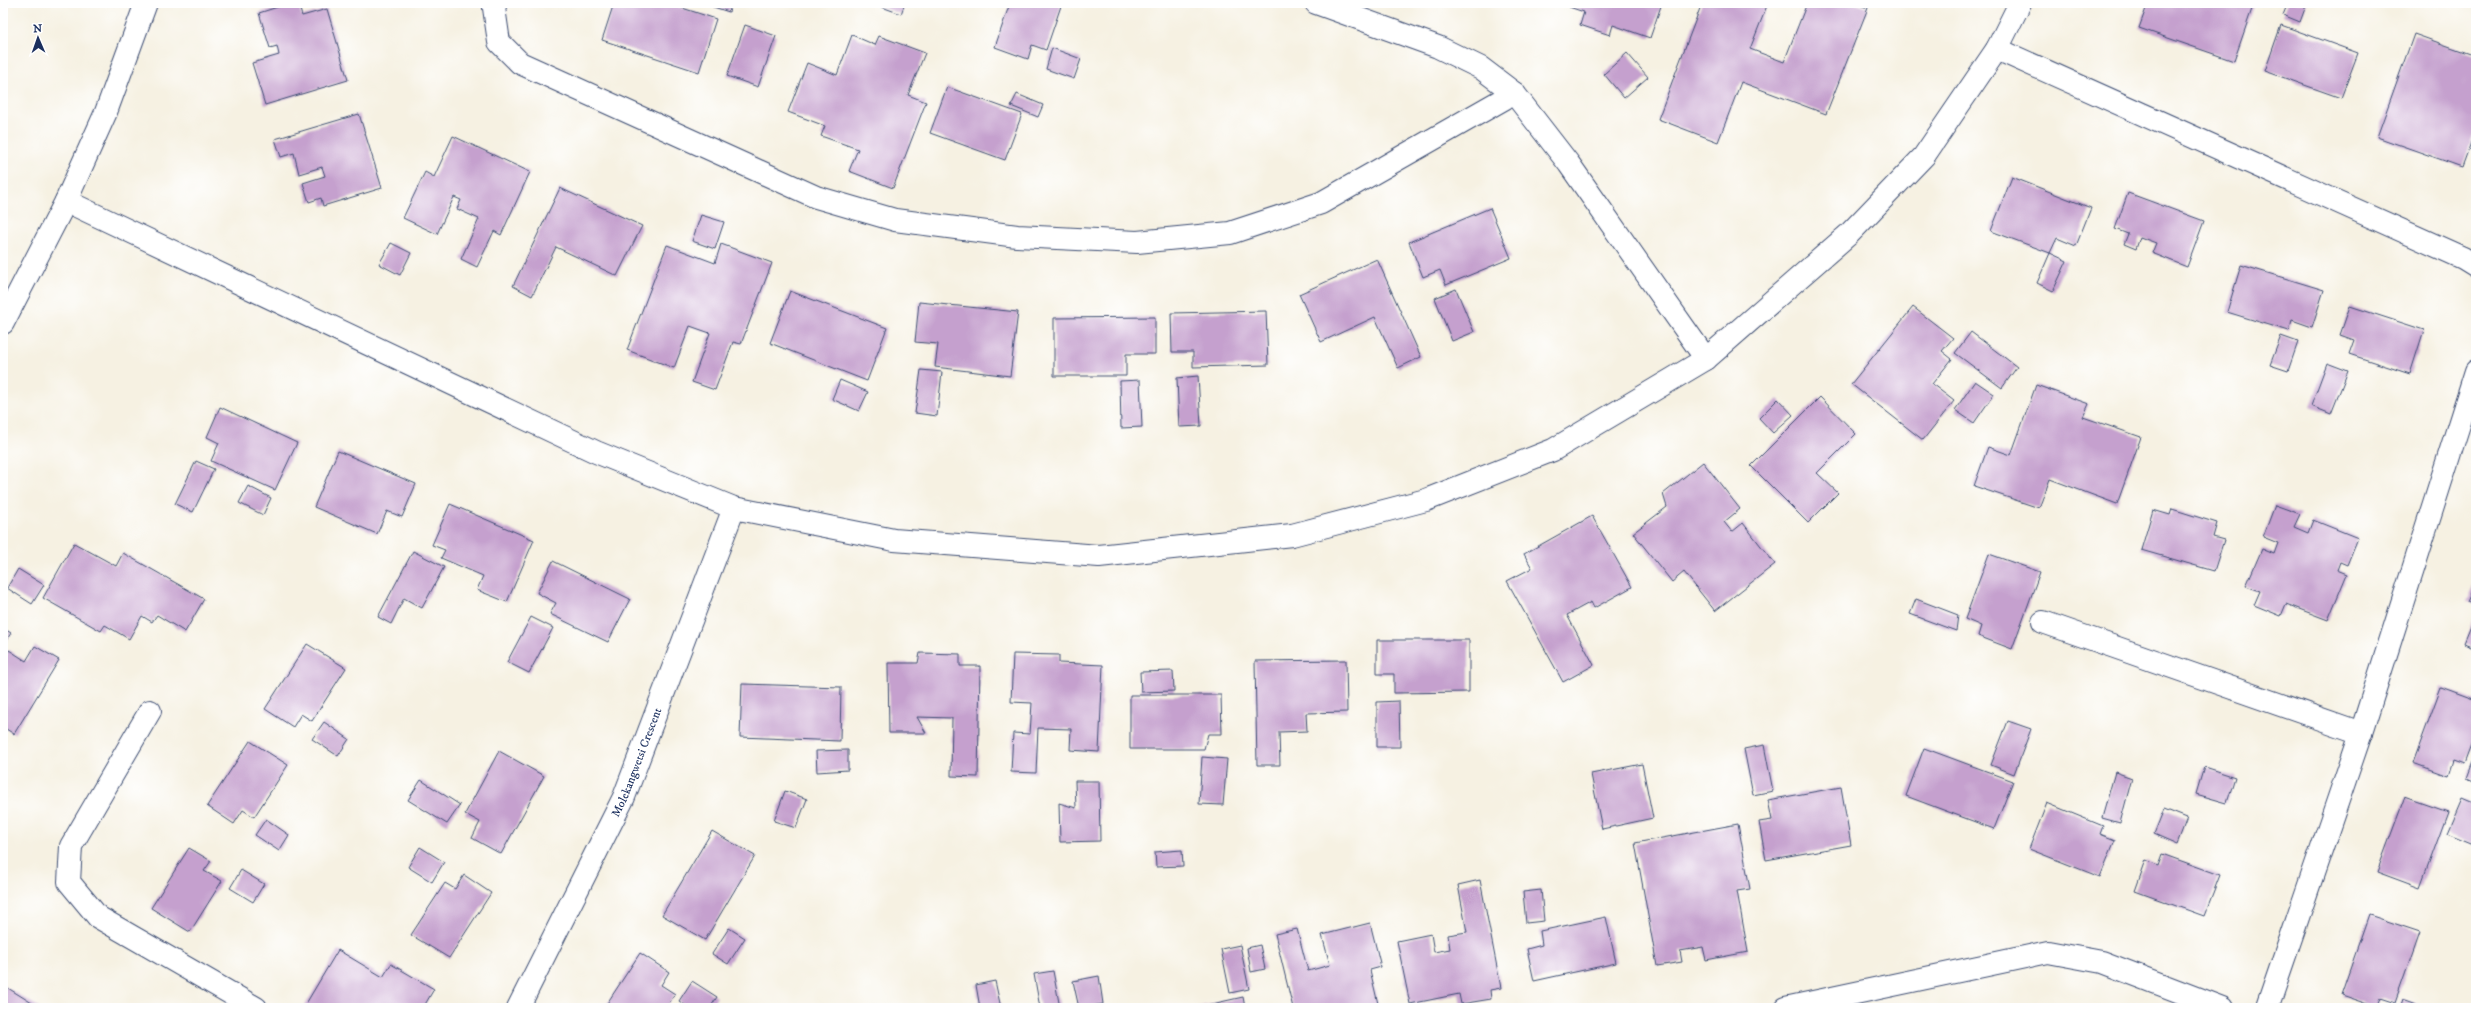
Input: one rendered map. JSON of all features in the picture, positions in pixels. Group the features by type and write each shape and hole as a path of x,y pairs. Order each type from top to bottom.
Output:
{"street":[{"path":"3,323 66,200 106,112 146,3"},
{"path":"496,3 494,8 499,42 520,63 809,194 895,220 1018,236 1137,242 1230,233 1321,203 1514,93"},
{"path":"1316,3 1438,47 1480,68 1514,93 1569,164 1706,359"},
{"path":"66,200 596,452 734,508 894,540 1099,556 1292,535 1426,500 1553,450 1706,359 1849,234 1924,156 1997,49 2020,3"},
{"path":"1997,49 2463,258 2476,266"},
{"path":"2267,1008 2361,732 2476,371"},
{"name":"Molekangwetsi Crescent","path":"518,1008 624,797 734,508"},
{"path":"2043,622 2361,732"},
{"path":"150,711 71,846 69,882 98,918 256,1008"},
{"path":"1785,1008 2048,952 2102,962 2222,1008"}],"building":[{"path":"290,3 298,3 302,16 327,9 348,80 265,105 252,63 279,55 277,46 270,48 259,13"},
{"path":"614,3 667,3 716,19 699,72 602,40"},
{"path":"701,3 732,3 729,12"},
{"path":"871,3 905,3 901,14"},
{"path":"1010,3 1062,3 1046,50 1032,45 1028,59 995,47"},
{"path":"1570,3 1662,3 1650,38 1613,25 1610,35 1580,25 1584,12 1569,7"},
{"path":"1702,3 1768,3 1750,49 1784,62 1807,3 1854,3 1868,8 1826,114 1741,82 1718,142 1658,119"},
{"path":"2148,3 2243,3 2253,6 2234,61 2139,28"},
{"path":"2288,3 2307,3 2300,22 2283,15"},
{"path":"745,25 776,36 758,87 727,76"},
{"path":"2281,25 2358,53 2341,98 2265,71"},
{"path":"2414,34 2476,56 2476,129 2462,167 2377,137"},
{"path":"852,35 875,45 879,36 925,53 908,95 926,102 893,188 849,171 858,149 821,136 825,126 788,112 807,63 837,75"},
{"path":"1052,48 1081,59 1074,79 1046,69"},
{"path":"1627,53 1648,77 1624,98 1604,74"},
{"path":"947,87 1022,114 1005,160 930,133"},
{"path":"1017,94 1043,105 1038,117 1011,106"},
{"path":"359,114 382,188 323,206 321,198 309,202 303,183 325,176 322,167 299,174 294,153 281,157 275,139"},
{"path":"453,136 530,172 501,235 494,231 477,267 461,259 479,219 457,209 461,200 454,197 437,234 403,218 425,172 434,177"},
{"path":"2012,177 2091,208 2076,246 2057,238 2050,253 1991,231"},
{"path":"560,188 642,226 617,276 556,247 532,296 513,286"},
{"path":"2128,193 2204,221 2187,267 2152,253 2156,243 2140,237 2136,249 2124,244 2128,234 2115,229"},
{"path":"1490,208 1511,258 1446,285 1440,270 1423,277 1409,242"},
{"path":"701,215 724,222 715,249 692,241"},
{"path":"391,243 411,253 400,275 379,264"},
{"path":"721,244 772,263 741,344 733,342 715,390 692,382 710,333 690,326 674,368 627,350 667,245 715,263"},
{"path":"2050,253 2067,261 2053,291 2037,283"},
{"path":"1377,259 1421,357 1398,368 1375,317 1321,342 1299,294"},
{"path":"2241,265 2324,290 2312,327 2292,320 2289,331 2227,312"},
{"path":"1456,289 1474,332 1452,341 1435,298"},
{"path":"790,291 887,328 867,381 770,343"},
{"path":"919,302 1018,312 1010,376 935,367 938,344 915,342"},
{"path":"2350,306 2424,330 2410,374 2349,354 2354,340 2340,335"},
{"path":"1913,307 1953,338 1942,351 1952,359 1932,384 1954,401 1923,440 1851,384"},
{"path":"1266,311 1268,365 1193,367 1193,352 1172,352 1171,313"},
{"path":"1155,317 1155,354 1126,354 1126,376 1054,376 1054,318"},
{"path":"1971,332 2017,367 2002,388 1955,353"},
{"path":"2281,336 2298,342 2288,371 2270,365"},
{"path":"2327,363 2348,371 2331,414 2311,406"},
{"path":"921,370 942,372 937,416 915,413"},
{"path":"1198,376 1201,426 1179,427 1177,378"},
{"path":"840,380 868,392 859,411 832,399"},
{"path":"1140,380 1142,427 1121,428 1120,381"},
{"path":"1975,381 1994,394 1974,423 1955,410"},
{"path":"2036,385 2089,404 2083,417 2141,437 2117,504 2050,479 2039,508 1974,486 1988,447 2011,455"},
{"path":"1820,397 1856,434 1817,473 1838,493 1808,523 1751,466"},
{"path":"1778,399 1793,415 1773,433 1759,418"},
{"path":"220,407 297,443 275,490 211,461 219,443 207,437"},
{"path":"338,451 416,484 402,517 387,511 377,534 314,507"},
{"path":"196,461 214,469 193,512 175,504"},
{"path":"1703,462 1740,509 1724,522 1732,532 1743,523 1775,564 1715,611 1684,572 1672,582 1633,533 1667,507 1663,494"},
{"path":"248,486 271,498 263,515 239,503"},
{"path":"450,504 534,540 507,602 477,590 483,576 441,558 445,550 432,545"},
{"path":"2275,505 2300,514 2294,527 2308,533 2313,520 2358,538 2347,565 2340,562 2337,570 2347,574 2328,620 2286,604 2281,616 2254,605 2260,591 2246,586 2262,549 2274,554 2278,543 2263,537"},
{"path":"2172,509 2217,523 2213,537 2224,540 2214,571 2141,550 2153,510 2170,515"},
{"path":"1592,516 1632,587 1594,608 1591,602 1567,615 1594,665 1563,682 1507,581 1532,568 1524,554"},
{"path":"74,543 116,566 123,553 204,599 185,632 157,615 152,622 142,616 129,639 105,625 101,631 43,598"},
{"path":"413,551 444,567 422,608 404,598 391,624 378,617"},
{"path":"1989,554 2040,572 2012,649 1978,636 1981,626 1965,619"},
{"path":"553,561 630,599 608,642 550,614 556,603 537,593"},
{"path":"18,569 44,585 32,604 7,588"},
{"path":"2476,582 2476,606 2467,602"},
{"path":"1916,599 1958,615 1956,631 1910,614"},
{"path":"2476,615 2476,649 2464,644"},
{"path":"531,617 553,628 529,673 507,662"},
{"path":"3,628 11,633 3,646"},
{"path":"1377,640 1469,640 1469,692 1394,693 1394,674 1377,674"},
{"path":"307,644 346,668 312,721 301,714 293,727 265,709"},
{"path":"35,646 59,660 14,734 3,727 3,660 9,650 26,661"},
{"path":"920,653 960,654 960,666 980,666 978,777 951,776 952,718 917,717 926,733 889,733 888,663 918,663"},
{"path":"1013,654 1059,655 1059,663 1103,665 1099,752 1070,750 1071,729 1038,728 1036,773 1011,772 1013,733 1030,734 1032,703 1011,702"},
{"path":"1346,660 1347,712 1306,713 1307,731 1279,732 1280,765 1257,765 1255,661"},
{"path":"1173,671 1174,691 1141,692 1140,672"},
{"path":"742,684 841,687 840,741 740,737"},
{"path":"2441,687 2476,700 2476,735 2465,764 2454,760 2449,776 2413,763"},
{"path":"1130,695 1221,695 1222,734 1208,734 1204,749 1130,749"},
{"path":"1399,701 1400,747 1377,747 1377,702"},
{"path":"2008,721 2031,729 2014,774 1991,765"},
{"path":"324,722 349,739 338,756 312,739"},
{"path":"250,741 288,765 254,817 243,810 234,824 207,806"},
{"path":"1764,745 1773,791 1753,795 1744,749"},
{"path":"1924,748 2013,781 1994,829 1906,796"},
{"path":"848,750 848,770 817,772 816,751"},
{"path":"499,751 544,776 501,854 472,838 480,822 465,814"},
{"path":"1202,757 1227,759 1223,805 1199,804"},
{"path":"2473,762 2476,763 2476,782 2467,778"},
{"path":"1642,764 1653,818 1602,829 1591,774"},
{"path":"2204,767 2235,777 2227,803 2196,794"},
{"path":"2115,772 2132,778 2120,823 2102,818"},
{"path":"421,780 460,805 447,824 408,800"},
{"path":"1075,781 1099,781 1100,841 1060,842 1059,803 1076,808"},
{"path":"1841,787 1851,845 1766,860 1759,822 1772,820 1768,800"},
{"path":"785,791 807,799 796,828 774,821"},
{"path":"2405,797 2448,812 2420,888 2377,872"},
{"path":"2462,799 2476,805 2476,846 2447,834"},
{"path":"2047,803 2103,826 2100,834 2115,840 2100,877 2029,849"},
{"path":"2164,809 2187,818 2177,844 2154,834"},
{"path":"266,819 289,835 279,851 255,835"},
{"path":"1738,824 1750,889 1737,891 1748,952 1706,960 1703,947 1680,951 1682,962 1657,966 1635,843"},
{"path":"712,831 755,856 705,940 662,915"},
{"path":"420,847 444,862 432,882 408,867"},
{"path":"189,848 211,861 204,871 222,881 190,932 151,908"},
{"path":"1182,850 1183,866 1156,867 1155,852"},
{"path":"2162,854 2220,875 2204,916 2135,891 2146,860 2158,865"},
{"path":"241,870 264,884 253,902 230,888"},
{"path":"464,875 491,893 449,958 411,935 445,883 455,889"},
{"path":"1480,880 1501,988 1490,990 1491,999 1461,1004 1459,994 1410,1004 1397,941 1431,934 1434,952 1450,949 1448,935 1467,932 1458,885"},
{"path":"1541,890 1544,921 1526,923 1523,892"},
{"path":"2369,915 2420,932 2395,1003 2380,998 2376,1007 2341,995"},
{"path":"1606,917 1616,963 1534,981 1527,949 1542,945 1540,931"},
{"path":"1370,923 1381,967 1370,970 1379,1008 1293,1008 1275,934 1297,929 1308,971 1330,965 1322,935"},
{"path":"729,928 745,938 728,964 712,954"},
{"path":"1240,945 1249,989 1230,993 1221,949"},
{"path":"1260,945 1265,969 1251,972 1247,948"},
{"path":"338,950 383,977 391,964 434,989 423,1008 304,1007"},
{"path":"640,953 669,972 661,985 675,994 666,1008 604,1008"},
{"path":"1053,971 1060,1008 1040,1008 1034,974"},
{"path":"1099,976 1103,1004 1079,1008 1073,981"},
{"path":"692,981 717,997 710,1008 689,1008 679,1001"},
{"path":"995,981 1001,1008 980,1008 976,985"},
{"path":"3,985 40,1008 3,1008"},
{"path":"1243,997 1245,1008 1198,1007"},
{"path":"2403,999 2428,1008 2400,1008"}]}
